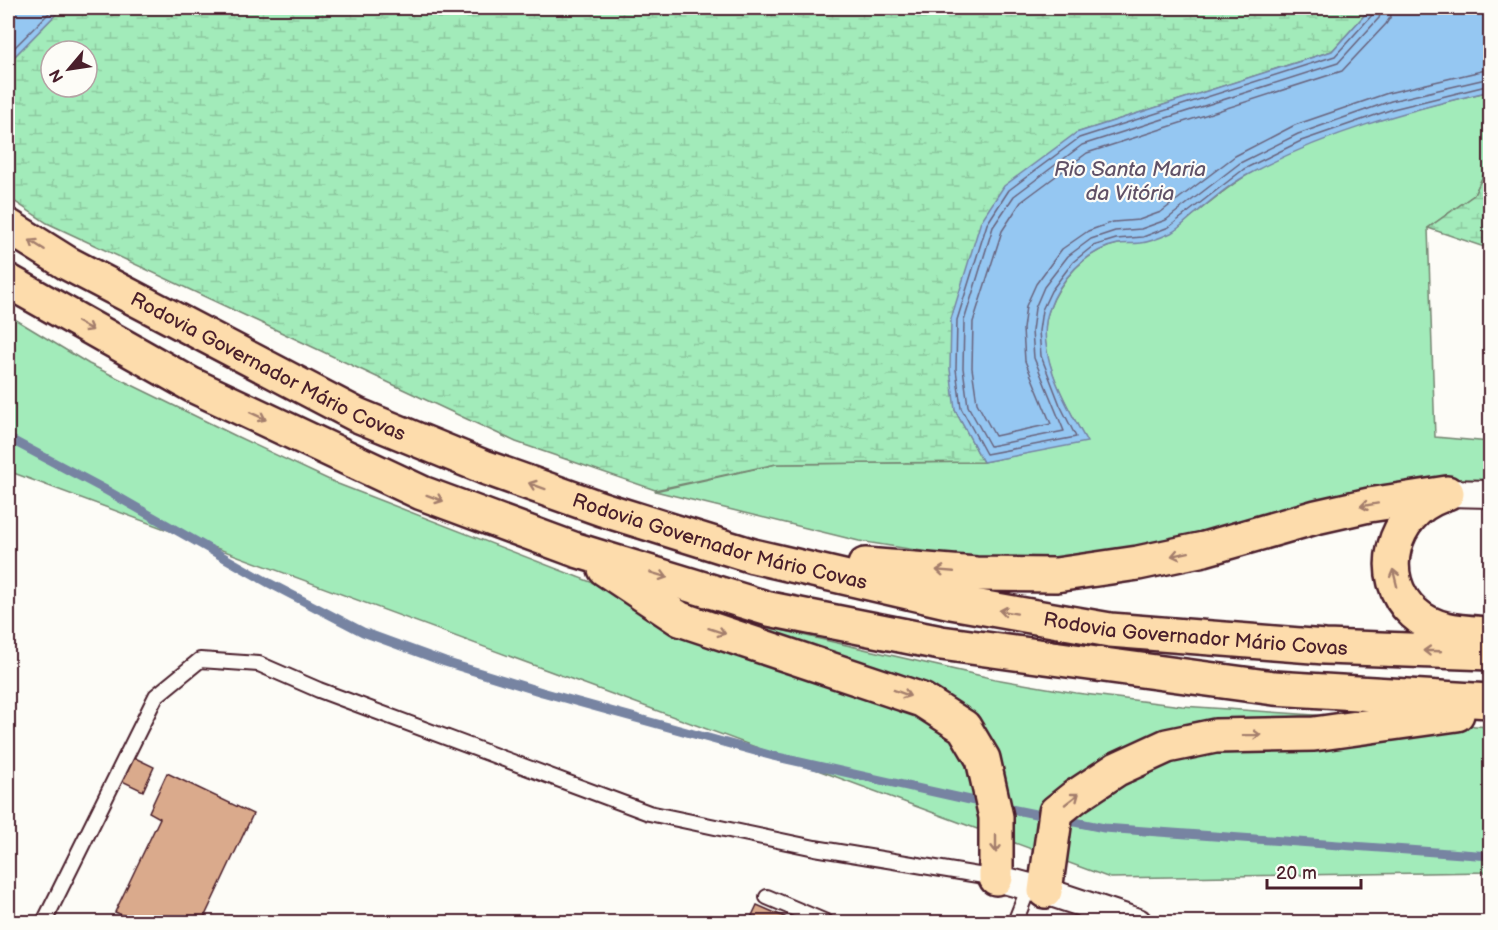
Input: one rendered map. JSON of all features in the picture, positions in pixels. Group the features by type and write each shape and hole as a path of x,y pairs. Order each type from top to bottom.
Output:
{"highway":[{"name":"Rodovia Governador Mário Covas","path":"8,226 67,263 357,415 484,467 602,509 753,555 951,602 1110,630 1325,647 1491,653"},
{"name":"Rodovia Governador Mário Covas","path":"21,289 192,385 422,493 576,550 769,609 941,643 1275,688 1491,701"},
{"path":"753,555 976,574 1056,575 1149,561 1204,549 1316,517 1368,505 1448,493"},
{"path":"1448,493 1433,498 1414,511 1400,529 1392,550 1393,573 1400,595 1413,613 1432,625 1455,631 1491,634"},
{"path":"576,550 680,619 922,700 964,727 983,759 996,817 996,878"},
{"path":"1037,889 1056,812 1116,769 1167,746 1215,736 1314,734 1491,709"}],"street":[{"path":"1448,493 1491,494"},
{"path":"996,878 1138,922"}],"lane":[{"path":"44,922 156,696 200,660 259,664 319,690 649,813 815,848 996,878"},
{"path":"1015,922 1037,889"},
{"path":"767,897 826,922"}],"green space":[{"path":"62,8 1371,8 1332,51 1076,133 955,410 983,462 776,464 655,490 516,442 47,223 8,197 8,63"},
{"path":"1490,91 1490,161 1474,195 1428,228 1435,437 1490,442 1490,487 1022,567 859,541 655,491 776,464 983,462 1086,441 1054,378 1045,343 1045,326 1054,299 1067,278 1085,260 1106,247 1151,239 1174,230 1240,179 1303,146 1365,124"},
{"path":"1490,161 1490,249 1428,228 1474,195"},
{"path":"8,315 89,364 338,484 619,593 995,679 1076,693 1182,706 1490,727 1490,872 1110,878 8,471"}],"water":[{"path":"8,8 62,8 8,63"},
{"name":"Rio Santa Maria da Vitória","path":"1371,8 1490,8 1490,91 1368,124 1309,146 1236,182 1171,233 1145,242 1106,247 1085,260 1067,278 1054,299 1046,326 1046,343 1049,361 1062,395 1087,442 983,462 955,410 950,369 951,319 981,221 1004,186 1076,133 1332,51"}],"building":[{"path":"133,757 154,767 143,791 122,781"},
{"path":"167,773 253,814 202,922 138,922 115,912 160,818 149,812"},
{"path":"757,905 796,922 749,922"}],"waterway":[{"path":"8,438 104,489 269,583 363,632 445,662 542,692 773,756 988,804"},
{"path":"1001,807 1104,828 1490,856"}]}
